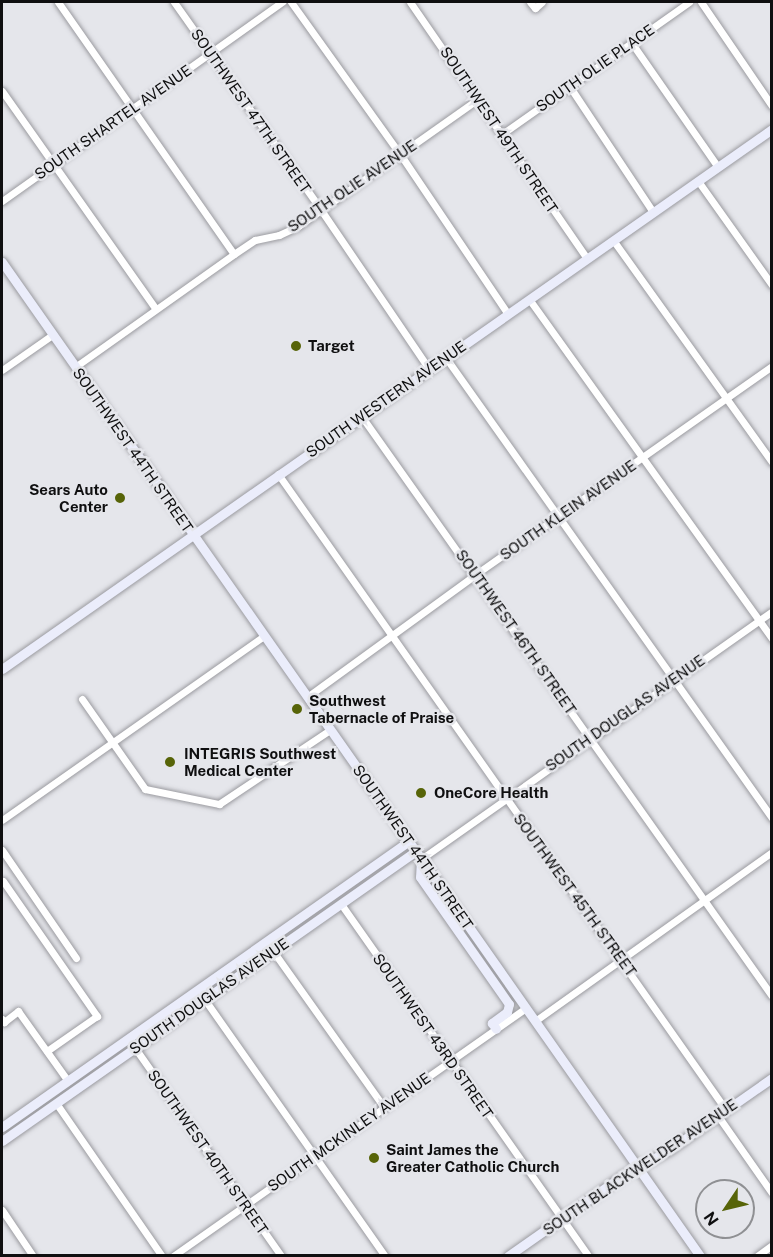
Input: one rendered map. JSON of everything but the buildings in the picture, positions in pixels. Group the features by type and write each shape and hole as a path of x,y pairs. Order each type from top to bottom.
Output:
{"main road":[{"name":"SOUTH WESTERN AVENUE","path":"2,669 771,129"},
{"name":"SOUTHWEST 44TH STREET","path":"2,262 700,1256"},
{"name":"SOUTH DOUGLAS AVENUE","path":"2,1127 409,841"},
{"name":"SOUTH DOUGLAS AVENUE","path":"2,1141 340,904 418,855"},
{"path":"418,855 420,877 509,1004 507,1012 494,1026"},
{"name":"SOUTH BLACKWELDER AVENUE","path":"508,1256 621,1176 654,1160 771,1078"}],"street":[{"path":"58,2 234,254"},
{"name":"SOUTHWEST 47TH STREET","path":"174,2 321,210 429,369"},
{"name":"SOUTH SHARTEL AVENUE","path":"2,201 282,2"},
{"path":"291,2 400,154 508,314"},
{"name":"SOUTHWEST 49TH STREET","path":"410,2 587,259"},
{"path":"532,4 542,2"},
{"name":"SOUTH OLIE PLACE","path":"502,134 689,2"},
{"path":"701,2 771,106"},
{"path":"631,42 718,167"},
{"path":"570,87 653,212"},
{"path":"2,91 155,308"},
{"name":"SOUTH OLIE AVENUE","path":"75,367 155,308 255,240 288,232 478,99"},
{"path":"698,181 771,285"},
{"path":"613,240 771,462"},
{"path":"529,299 771,639"},
{"path":"2,370 52,335"},
{"path":"446,358 674,677 771,818"},
{"name":"SOUTH KLEIN AVENUE","path":"307,697 476,574 771,366"},
{"name":"SOUTHWEST 46TH STREET","path":"362,417 476,574 771,996"},
{"name":"SOUTHWEST 45TH STREET","path":"278,474 621,958 771,1193"},
{"name":"SOUTH DOUGLAS AVENUE","path":"418,855 506,798 674,677 771,611"},
{"path":"2,820 264,636"},
{"path":"82,699 145,789 219,804 330,730"},
{"path":"2,850 76,958"},
{"path":"535,1021 771,852"},
{"path":"2,882 98,1016 47,1052"},
{"name":"SOUTHWEST 43RD STREET","path":"340,904 588,1256"},
{"path":"273,951 384,1107"},
{"path":"198,990 386,1256"},
{"name":"SOUTH MCKINLEY AVENUE","path":"172,1256 451,1061 494,1026 526,1008"},
{"path":"2,1019 4,1022 18,1011 68,1081"},
{"name":"SOUTHWEST 40TH STREET","path":"135,1048 281,1256"},
{"path":"56,1103 162,1256"},
{"path":"2,1210 33,1256"},
{"path":"757,1256 771,1245"}],"place":[{"name":"Target","path":"296,346"},
{"name":"Sears Auto Center","path":"120,498"},
{"name":"Southwest Tabernacle of Praise","path":"297,709"},
{"name":"INTEGRIS Southwest Medical Center","path":"170,762"},
{"name":"OneCore Health","path":"421,793"},
{"name":"Saint James the Greater Catholic Church","path":"374,1158"}]}
